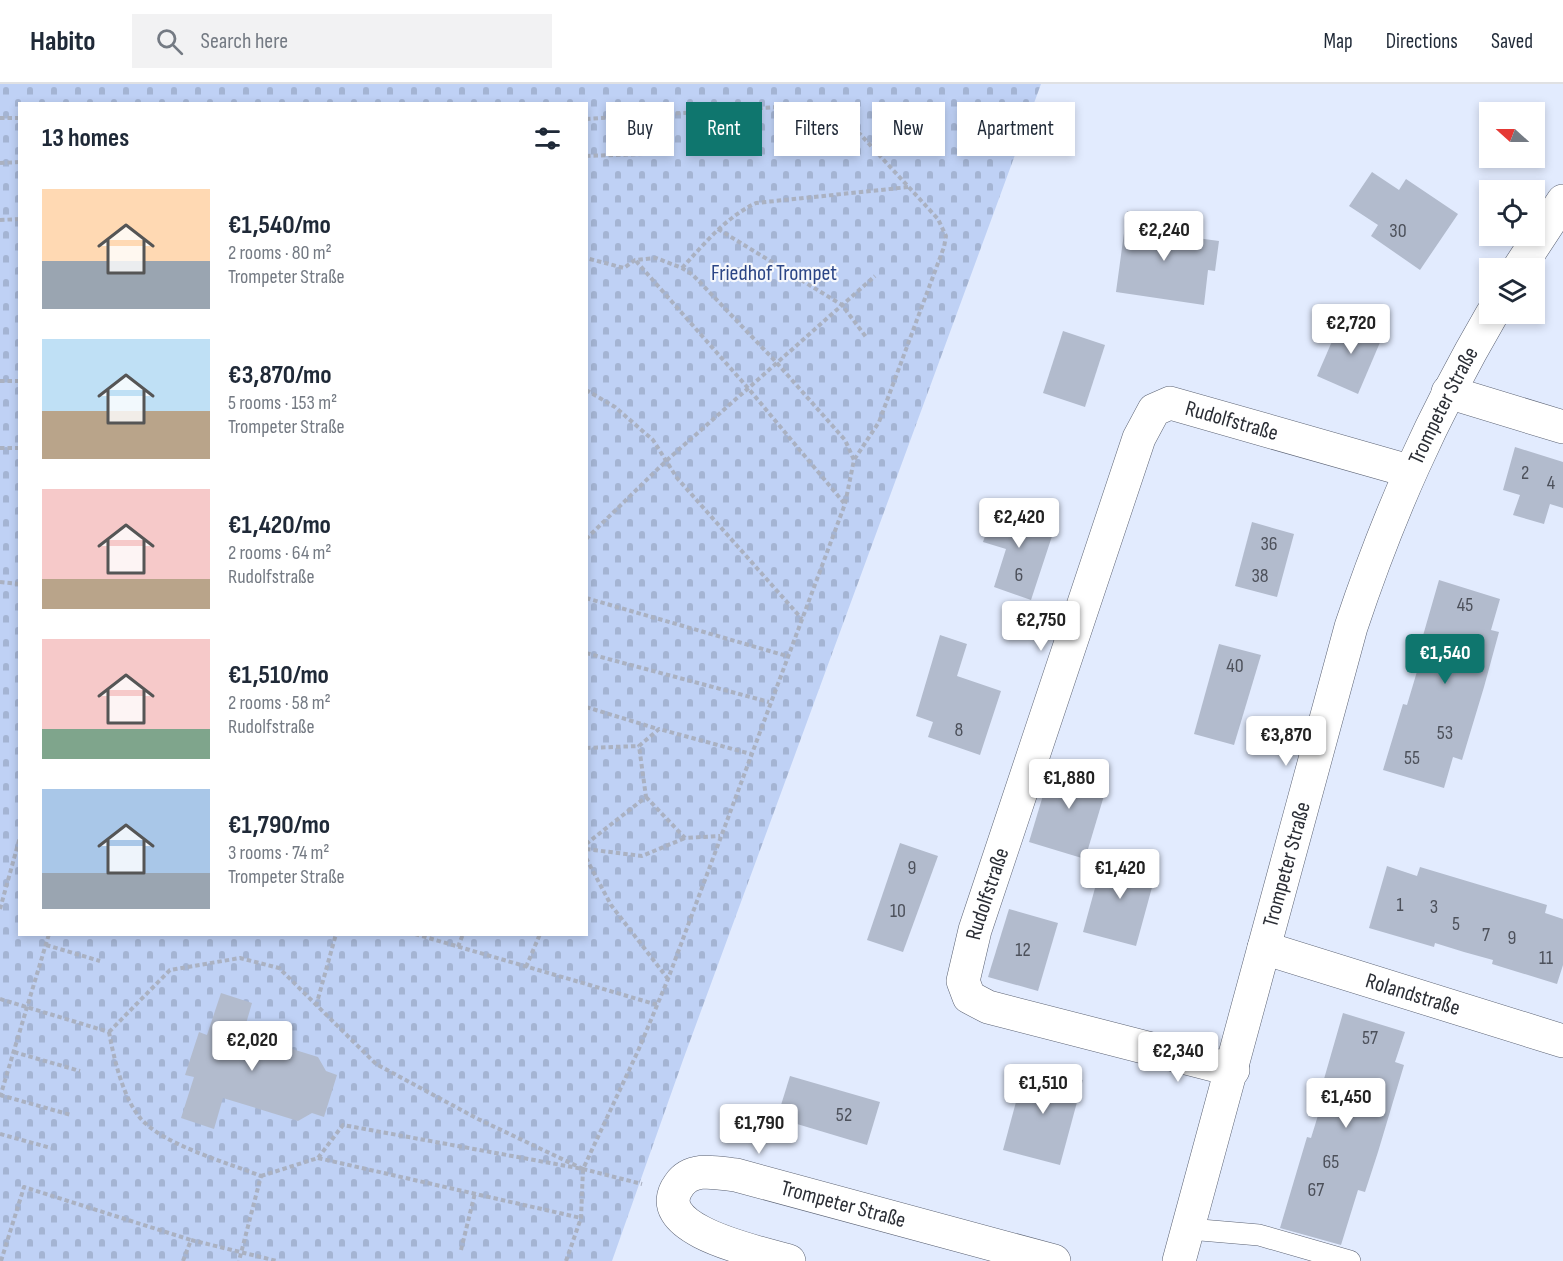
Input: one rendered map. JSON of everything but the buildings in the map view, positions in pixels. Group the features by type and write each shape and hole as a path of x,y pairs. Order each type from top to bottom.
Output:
{"street":[{"path":"1526,258 1563,201"},
{"name":"Trompeter Straße","path":"1179,1261 1233,1070 1351,627 1385,529 1409,471 1448,392 1486,324"},
{"path":"1448,392 1563,427"},
{"name":"Rudolfstraße","path":"1233,1070 988,1007 969,997 963,981 975,930 1138,438 1154,410 1170,403 1409,471"},
{"name":"Rolandstraße","path":"1264,948 1563,1041"},
{"name":"Trompeter Straße","path":"675,1191 681,1181 696,1173 736,1175 1054,1261"},
{"path":"675,1191 676,1214 702,1234 789,1261"}],"lane":[{"path":"1189,1229 1259,1236 1350,1261"}],"path":[{"path":"567,1261 580,1218 583,1169 658,1005 769,702 845,504 854,460 872,436 887,404 946,236 938,219 860,134 846,125 794,106 588,119"},
{"path":"0,118 18,118"},
{"path":"588,156 606,155"},
{"path":"0,162 18,162"},
{"path":"682,267 717,229 741,210 756,203 909,187"},
{"path":"0,220 18,219"},
{"path":"717,229 842,305 866,337"},
{"path":"588,258 624,267 635,260 656,258 682,267 693,275 776,362 845,440 854,460"},
{"path":"635,260 748,388 845,504"},
{"path":"588,536 666,461 875,276"},
{"path":"0,381 18,381"},
{"path":"588,391 615,407 645,434 677,478 802,619"},
{"path":"0,448 18,448"},
{"path":"0,582 18,584"},
{"path":"588,598 787,656"},
{"path":"588,654 769,702"},
{"path":"588,708 751,754"},
{"path":"588,748 639,746 659,729"},
{"path":"639,746 646,797 685,838"},
{"path":"588,842 646,797"},
{"path":"588,849 642,856 685,838 720,836"},
{"path":"0,909 18,844"},
{"path":"588,862 611,905 668,979"},
{"path":"48,936 0,1096 71,1115"},
{"path":"316,1006 335,936"},
{"path":"422,936 658,1005"},
{"path":"458,947 462,936"},
{"path":"526,967 539,936"},
{"path":"46,945 100,961"},
{"path":"109,1032 170,970 240,958 279,968 376,1064 478,1119 583,1169"},
{"path":"0,999 109,1032"},
{"path":"109,1032 117,1073 141,1119 176,1143 261,1176 318,1158 580,1218"},
{"path":"14,1052 80,1071"},
{"path":"318,1158 344,1125 583,1169 675,1191"},
{"path":"0,1134 51,1148"},
{"path":"239,1261 261,1176"},
{"path":"1,1261 24,1187 191,1240 277,1261"},
{"path":"461,1250 475,1193"},
{"path":"183,1261 191,1240"}],"green space":[{"name":"Friedhof Trompet","path":"0,84 1041,84 1034,102 957,102 957,156 1015,156 683,1060 612,1261 0,1261"}]}
